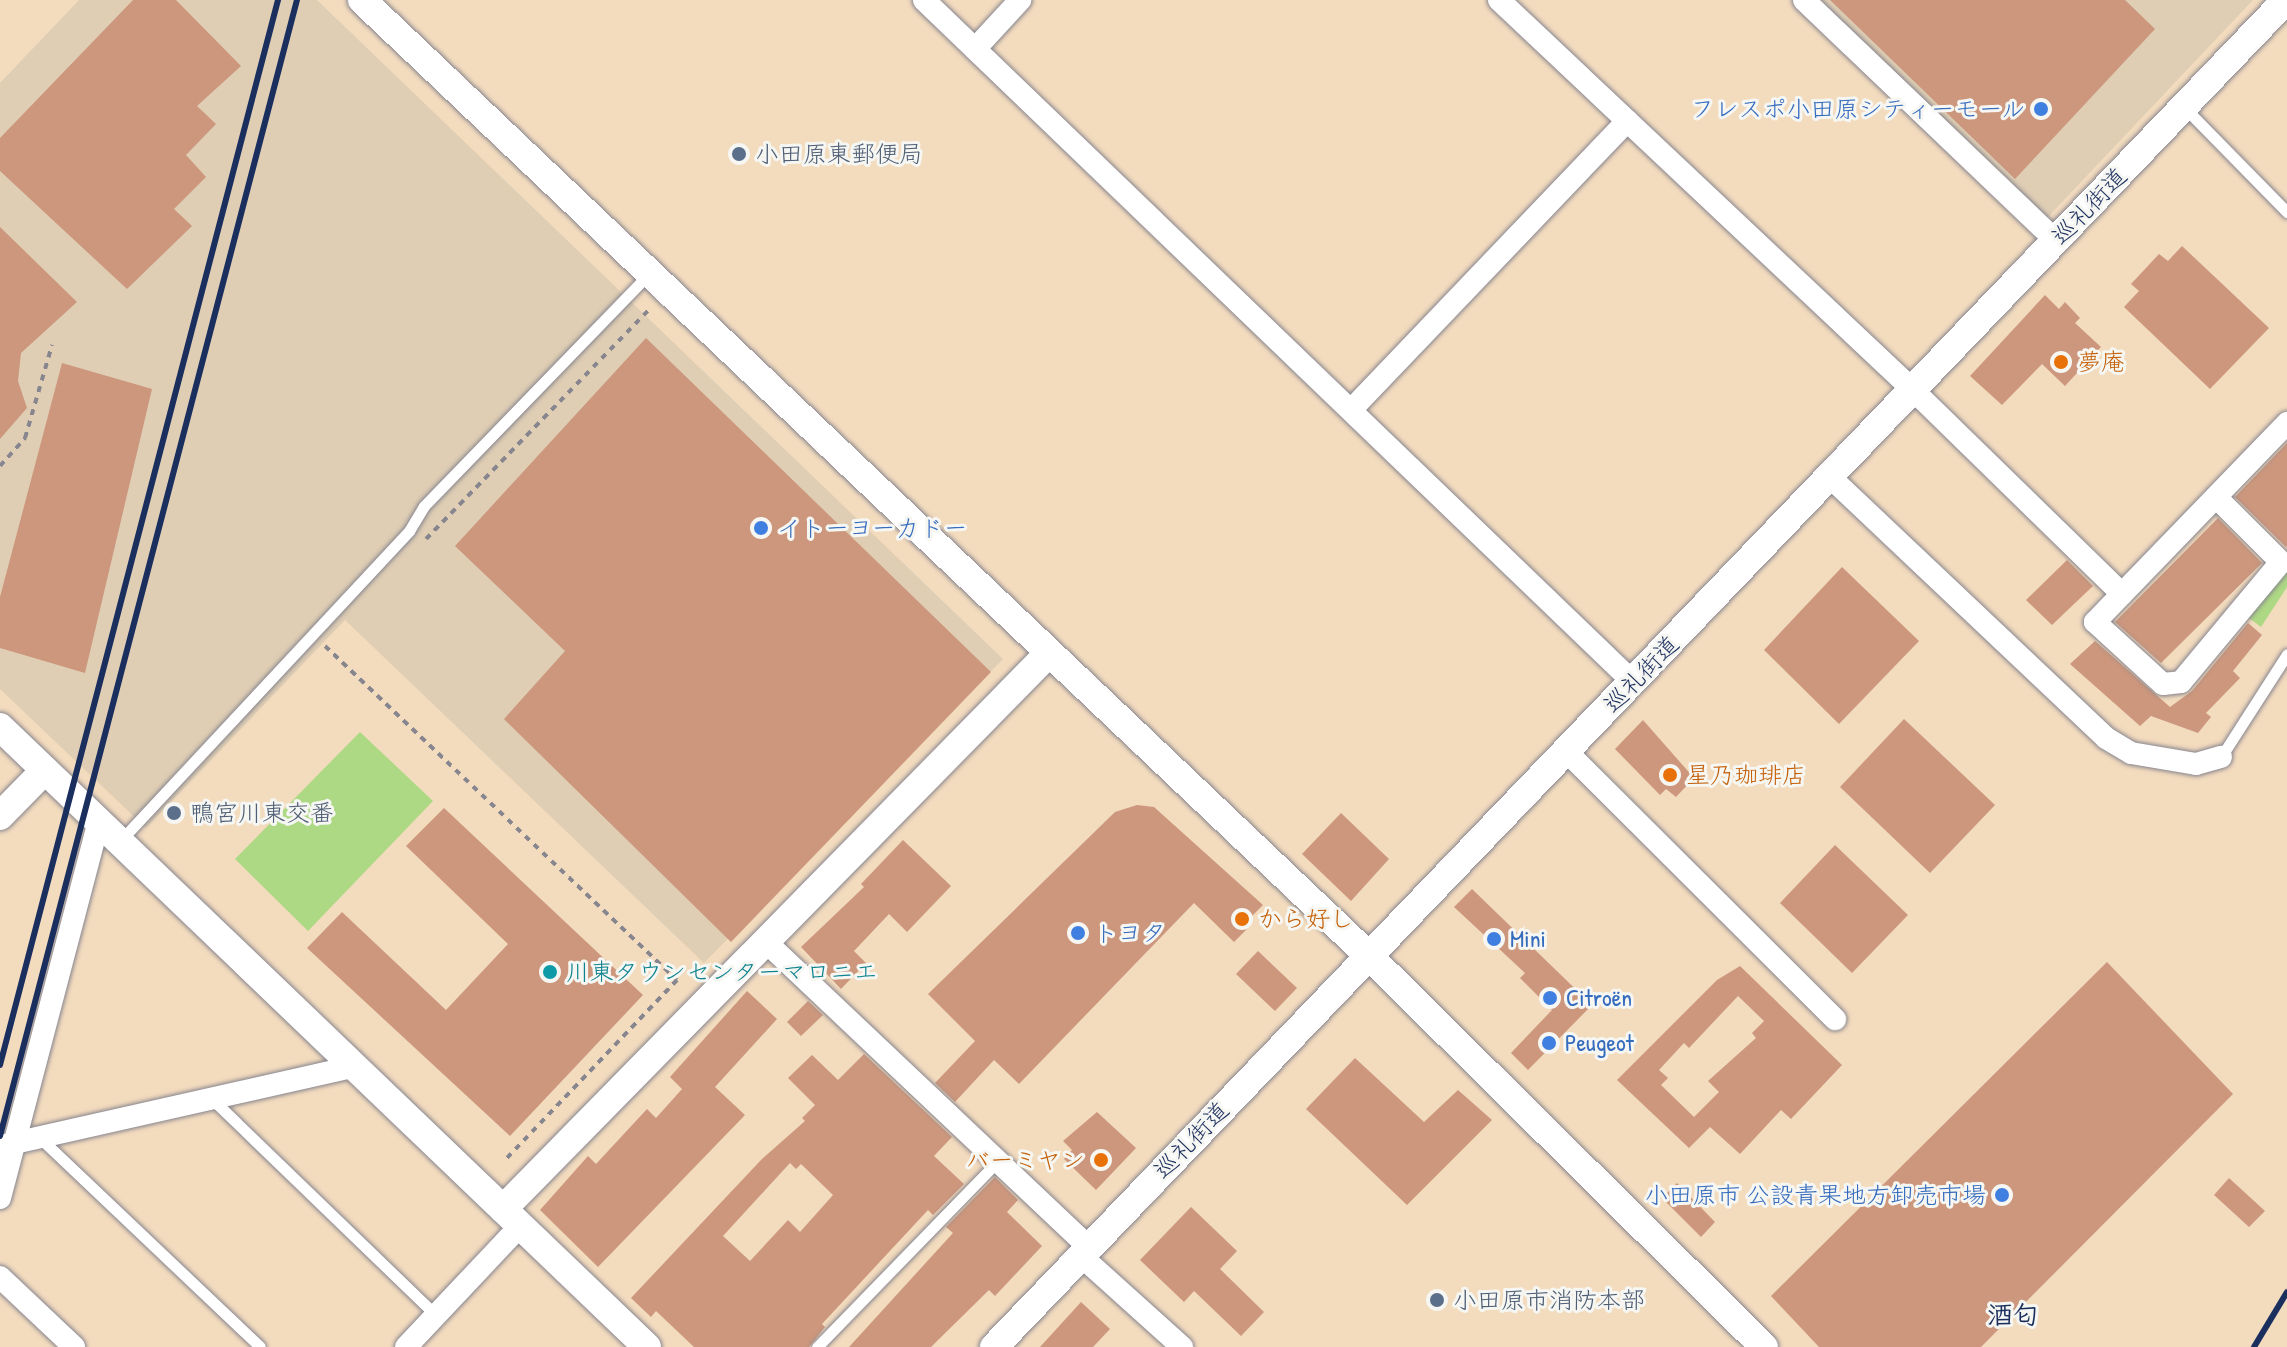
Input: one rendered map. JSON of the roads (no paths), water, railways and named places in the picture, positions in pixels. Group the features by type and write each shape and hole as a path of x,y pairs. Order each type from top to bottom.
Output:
{"street":[{"path":"362,0 1368,955 1764,1347"},
{"path":"924,0 1633,682"},
{"path":"975,49 1020,0"},
{"path":"1499,0 1912,389 2122,594"},
{"path":"1804,0 2056,241"},
{"name":"巡礼街道","path":"994,1347 2286,0"},
{"path":"1351,410 1627,121"},
{"path":"2216,497 2281,562 2181,682 2163,684 2095,622 2287,423"},
{"path":"1830,477 2106,738 2131,753 2196,764 2221,757"},
{"path":"406,1347 436,1315 512,1218 766,942 1048,654"},
{"path":"0,727 647,1347"},
{"path":"1566,751 1835,1019"},
{"path":"0,816 45,770"},
{"path":"0,1198 7,1145 99,821"},
{"path":"766,942 1182,1347"},
{"path":"7,1145 355,1066"},
{"path":"0,1277 74,1347"}],"lane":[{"path":"2184,107 2287,212"},
{"path":"120,841 409,531 424,506 650,274"},
{"path":"2221,757 2287,654"},
{"path":"211,1099 436,1315"},
{"path":"40,1138 260,1347"},
{"path":"817,1347 996,1163"}],"railway":[{"path":"0,1065 278,0"},
{"path":"0,1136 297,0"},
{"path":"2254,1347 2287,1292"}],"place":[{"name":"フレスポ小田原シティーモール","path":"2041,109"},
{"name":"小田原東郵便局","path":"739,154"},
{"name":"夢庵","path":"2061,362"},
{"name":"イトーヨーカドー","path":"761,528"},
{"name":"星乃珈琲店","path":"1670,775"},
{"name":"鴨宮川東交番","path":"174,813"},
{"name":"から好し","path":"1242,919"},
{"name":"トヨタ","path":"1078,933"},
{"name":"Mini","path":"1494,939"},
{"name":"川東タウンセンターマロニエ","path":"550,972"},
{"name":"Citroën","path":"1550,998"},
{"name":"Peugeot","path":"1549,1043"},
{"name":"バーミヤン","path":"1101,1160"},
{"name":"小田原市 公設青果地方卸売市場","path":"2002,1195"},
{"name":"小田原市消防本部","path":"1437,1300"}],"district":[{"name":"酒匂","path":"2013,1315"}]}
